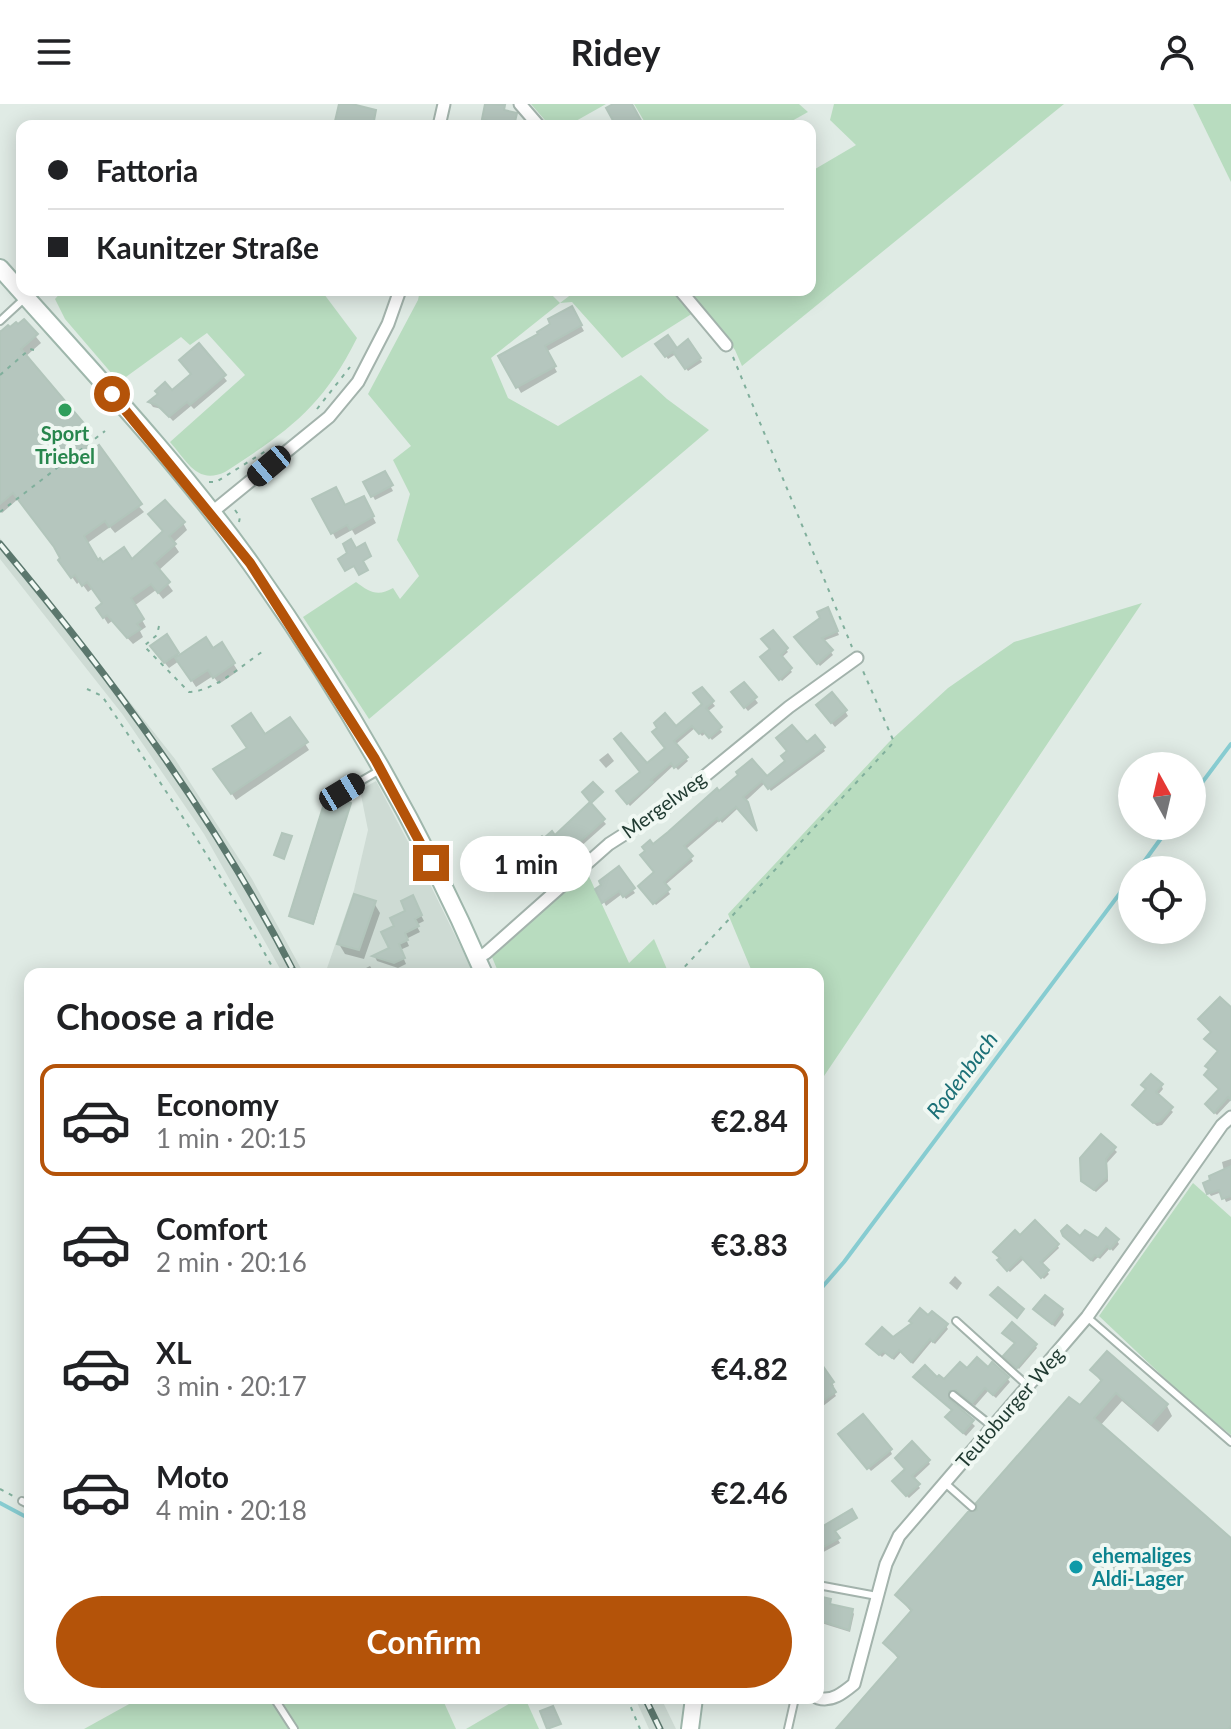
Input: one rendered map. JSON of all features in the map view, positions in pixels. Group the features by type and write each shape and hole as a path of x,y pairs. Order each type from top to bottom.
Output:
{"street":[{"path":"520,104 534,120"},
{"path":"0,268 16,286"},
{"path":"211,513 329,417 358,382 388,324 398,296"},
{"path":"685,296 726,345"},
{"path":"26,297 131,416 250,563 381,769 481,968"},
{"name":"Mergelweg","path":"477,958 609,844 667,807 789,707 857,658"},
{"name":"Teutoburger Weg","path":"824,1700 841,1695 854,1684 886,1564 899,1536 1087,1317 1222,1125 1231,1117"},
{"path":"690,1729 693,1704"}],"lane":[{"path":"0,321 26,297"},
{"path":"342,792 381,769"},
{"path":"1087,1317 1231,1442"},
{"path":"956,1321 1028,1386"},
{"path":"953,1395 993,1427"},
{"path":"945,1483 972,1507"},
{"path":"824,1586 877,1596"},
{"path":"278,1704 294,1729"},
{"path":"788,1729 794,1704"}],"path":[{"path":"684,968 894,742 726,345"},
{"path":"0,375 30,349 34,350"},
{"path":"309,417 354,362"},
{"path":"0,512 105,431"},
{"path":"216,482 277,443"},
{"path":"159,626 157,635 144,646 189,692 219,682 262,652"},
{"path":"87,689 102,696 190,826 273,968"},
{"path":"0,1489 22,1501"},
{"path":"630,1704 640,1729"}],"shaded area":[{"path":"0,538 175,759 252,879 301,968 280,968 204,834 123,715 0,559"},
{"path":"376,781 471,968 327,968 354,890 368,830 360,790"},
{"path":"638,1704 664,1704 676,1729 649,1729"}],"green space":[{"path":"531,104 606,104 578,120 545,120"},
{"path":"634,104 799,104 808,112 794,120 643,120"},
{"path":"834,104 1064,104 742,366 735,350 693,296 816,296 816,168 856,145 830,120"},
{"path":"1193,104 1231,104 1231,182"},
{"path":"58,296 326,296 357,338 330,383 302,416 225,472 207,475 193,469 170,442 245,375 207,333 190,345 181,337 119,382 65,319 55,299"},
{"path":"419,296 553,296 560,303 491,358 508,398 558,426 641,375 709,430 369,719 303,617 356,582 374,592 393,588 400,599 419,576 397,540 410,494 393,460 411,446 368,394"},
{"path":"569,296 678,296 693,313 622,358 572,302 560,303"},
{"path":"1142,603 824,1076 824,968 750,968 728,914 889,742 948,688 1014,642"},
{"path":"587,872 629,963 654,939 666,968 497,968 492,957"},
{"path":"1193,1183 1231,1217 1231,1435 1191,1403 1099,1316"},
{"path":"129,1704 445,1704 456,1729 84,1729"},
{"path":"509,1704 528,1704 539,1729 466,1729"}],"building":[{"path":"339,104 376,110 374,120 335,120"},
{"path":"485,104 505,105 504,110 517,113 515,120 482,119"},
{"path":"613,104 632,104 641,120 613,120 606,108"},
{"path":"572,306 582,325 545,346 556,366 516,388 498,356 538,334 550,324 548,319"},
{"path":"24,319 38,334 21,349 88,428 86,454 99,445 142,504 109,527 105,521 84,536 98,560 100,558 103,562 124,547 132,559 163,531 148,514 165,500 185,522 169,536 176,544 154,563 170,582 158,593 151,584 131,598 144,619 137,624 141,629 127,638 107,615 103,618 96,608 102,603 87,582 82,586 75,575 71,578 58,560 60,558 54,547 13,493 0,504 0,332"},
{"path":"668,335 677,348 688,339 701,358 685,369 673,352 665,357 655,344"},
{"path":"199,343 226,375 190,405 187,402 169,417 157,405 148,402 158,394 155,391 165,382 172,390 191,374 179,360"},
{"path":"385,471 393,485 371,497 363,482"},
{"path":"336,487 345,505 364,496 374,516 350,530 347,525 331,534 312,499"},
{"path":"351,539 356,548 365,543 371,556 363,561 368,570 359,575 354,566 345,571 338,559 347,553 343,544"},
{"path":"828,607 838,631 822,638 833,650 817,664 794,637 820,618 817,612"},
{"path":"773,630 788,648 781,655 792,668 779,680 760,657 770,649 761,639"},
{"path":"167,634 179,653 164,663 150,646"},
{"path":"206,637 213,648 222,642 235,663 213,678 208,670 191,681 175,658"},
{"path":"744,682 757,697 744,708 731,692"},
{"path":"702,687 714,701 706,708 722,727 709,738 703,731 699,734 692,726 674,741 688,757 674,768 671,763 627,804 616,791 640,772 614,739 621,733 647,763 665,748 652,732 657,728 654,723 665,713 676,726 702,704 693,693"},
{"path":"832,692 847,710 831,723 816,705"},
{"path":"251,713 265,734 290,717 308,742 231,794 213,769 247,748 232,726"},
{"path":"792,725 807,742 815,735 825,747 768,789 762,781 743,797 748,802 757,831 736,807 719,821 717,818 684,846 693,856 664,882 670,889 653,904 638,886 654,872 640,855 645,851 642,847 650,840 653,844 668,832 717,788 719,791 738,775 736,772 752,759 767,776 785,761 781,756 787,751 776,738"},
{"path":"593,782 603,792 591,803 582,792"},
{"path":"327,794 351,803 313,924 289,916"},
{"path":"590,802 605,819 540,878 520,855 542,836 544,838 552,831 555,835"},
{"path":"282,833 292,836 284,859 274,855"},
{"path":"483,852 495,870 480,879 469,861"},
{"path":"619,866 635,888 623,897 619,891 602,903 595,889 601,885 599,881"},
{"path":"354,894 376,901 359,950 337,944"},
{"path":"413,895 422,915 415,919 419,926 405,933 408,940 399,944 405,958 394,963 372,956 389,948 381,932 394,926 390,918 405,911 401,901"},
{"path":"1220,997 1231,1007 1231,1100 1228,1097 1214,1113 1205,1104 1219,1089 1204,1075 1209,1069 1205,1066 1218,1051 1204,1039 1211,1032 1198,1019"},
{"path":"1151,1074 1163,1084 1156,1092 1173,1107 1160,1121 1153,1123 1132,1105 1146,1089 1141,1085"},
{"path":"1101,1134 1116,1147 1106,1159 1107,1177 1094,1190 1081,1181 1080,1158"},
{"path":"1231,1166 1231,1196 1222,1199 1219,1190 1207,1194 1203,1183 1210,1180 1209,1176"},
{"path":"1035,1220 1059,1244 1041,1262 1049,1270 1041,1278 1021,1257 1007,1271 993,1252 1015,1230 1020,1235"},
{"path":"1067,1225 1080,1236 1085,1230 1098,1238 1106,1228 1119,1239 1110,1249 1107,1246 1091,1260 1063,1236 1061,1231"},
{"path":"998,1287 1024,1309 1017,1318 990,1295"},
{"path":"1045,1295 1063,1309 1052,1324 1033,1309"},
{"path":"920,1308 928,1315 932,1311 948,1324 933,1342 930,1339 911,1362 899,1350 892,1358 883,1351 879,1355 866,1344 882,1327 893,1337 912,1323 909,1321"},
{"path":"1012,1322 1037,1344 1017,1368 1003,1356 1015,1343 1002,1333"},
{"name":"ehemaliges Aldi-Lager","path":"1107,1351 1168,1404 1151,1424 1116,1393 1094,1418 1231,1538 1231,1725 1228,1729 836,1729 899,1657 883,1643 912,1610 895,1595 968,1512 977,1510 976,1503 1069,1397 1080,1405 1102,1380 1090,1370"},
{"path":"977,1357 988,1367 992,1362 1009,1377 993,1395 985,1388 972,1403 956,1390 949,1391 949,1399 974,1420 963,1433 945,1417 952,1410 913,1377 925,1365 937,1377 939,1375 944,1379 960,1362 967,1368"},
{"path":"824,1368 834,1382 831,1384 836,1392 824,1400"},
{"path":"863,1414 892,1449 867,1469 838,1434"},
{"path":"912,1441 930,1460 912,1476 920,1484 906,1496 892,1481 905,1469 895,1458"},
{"path":"852,1509 857,1518 835,1531 840,1538 824,1547 824,1525"},
{"path":"824,1597 831,1599 830,1604 853,1609 849,1630 824,1622"},
{"path":"553,1706 561,1724 547,1729 540,1711"}],"waterway":[{"name":"Rodenbach","path":"1206,777 1231,744"},
{"name":"Rodenbach","path":"1148,856 1160,840"},
{"name":"Rodenbach","path":"824,1285 1118,896"},
{"name":"Rodenbach","path":"0,1503 24,1516"}],"railway":[{"path":"0,544 82,646 160,751 231,860 292,968"},
{"path":"648,1704 660,1729"}],"place":[{"name":"Sport Triebel","path":"65,410"},
{"name":"ehemaliges Aldi-Lager","path":"1076,1567"}],"route":[{"path":"112,394 250,563 375,759 431,863"}]}
